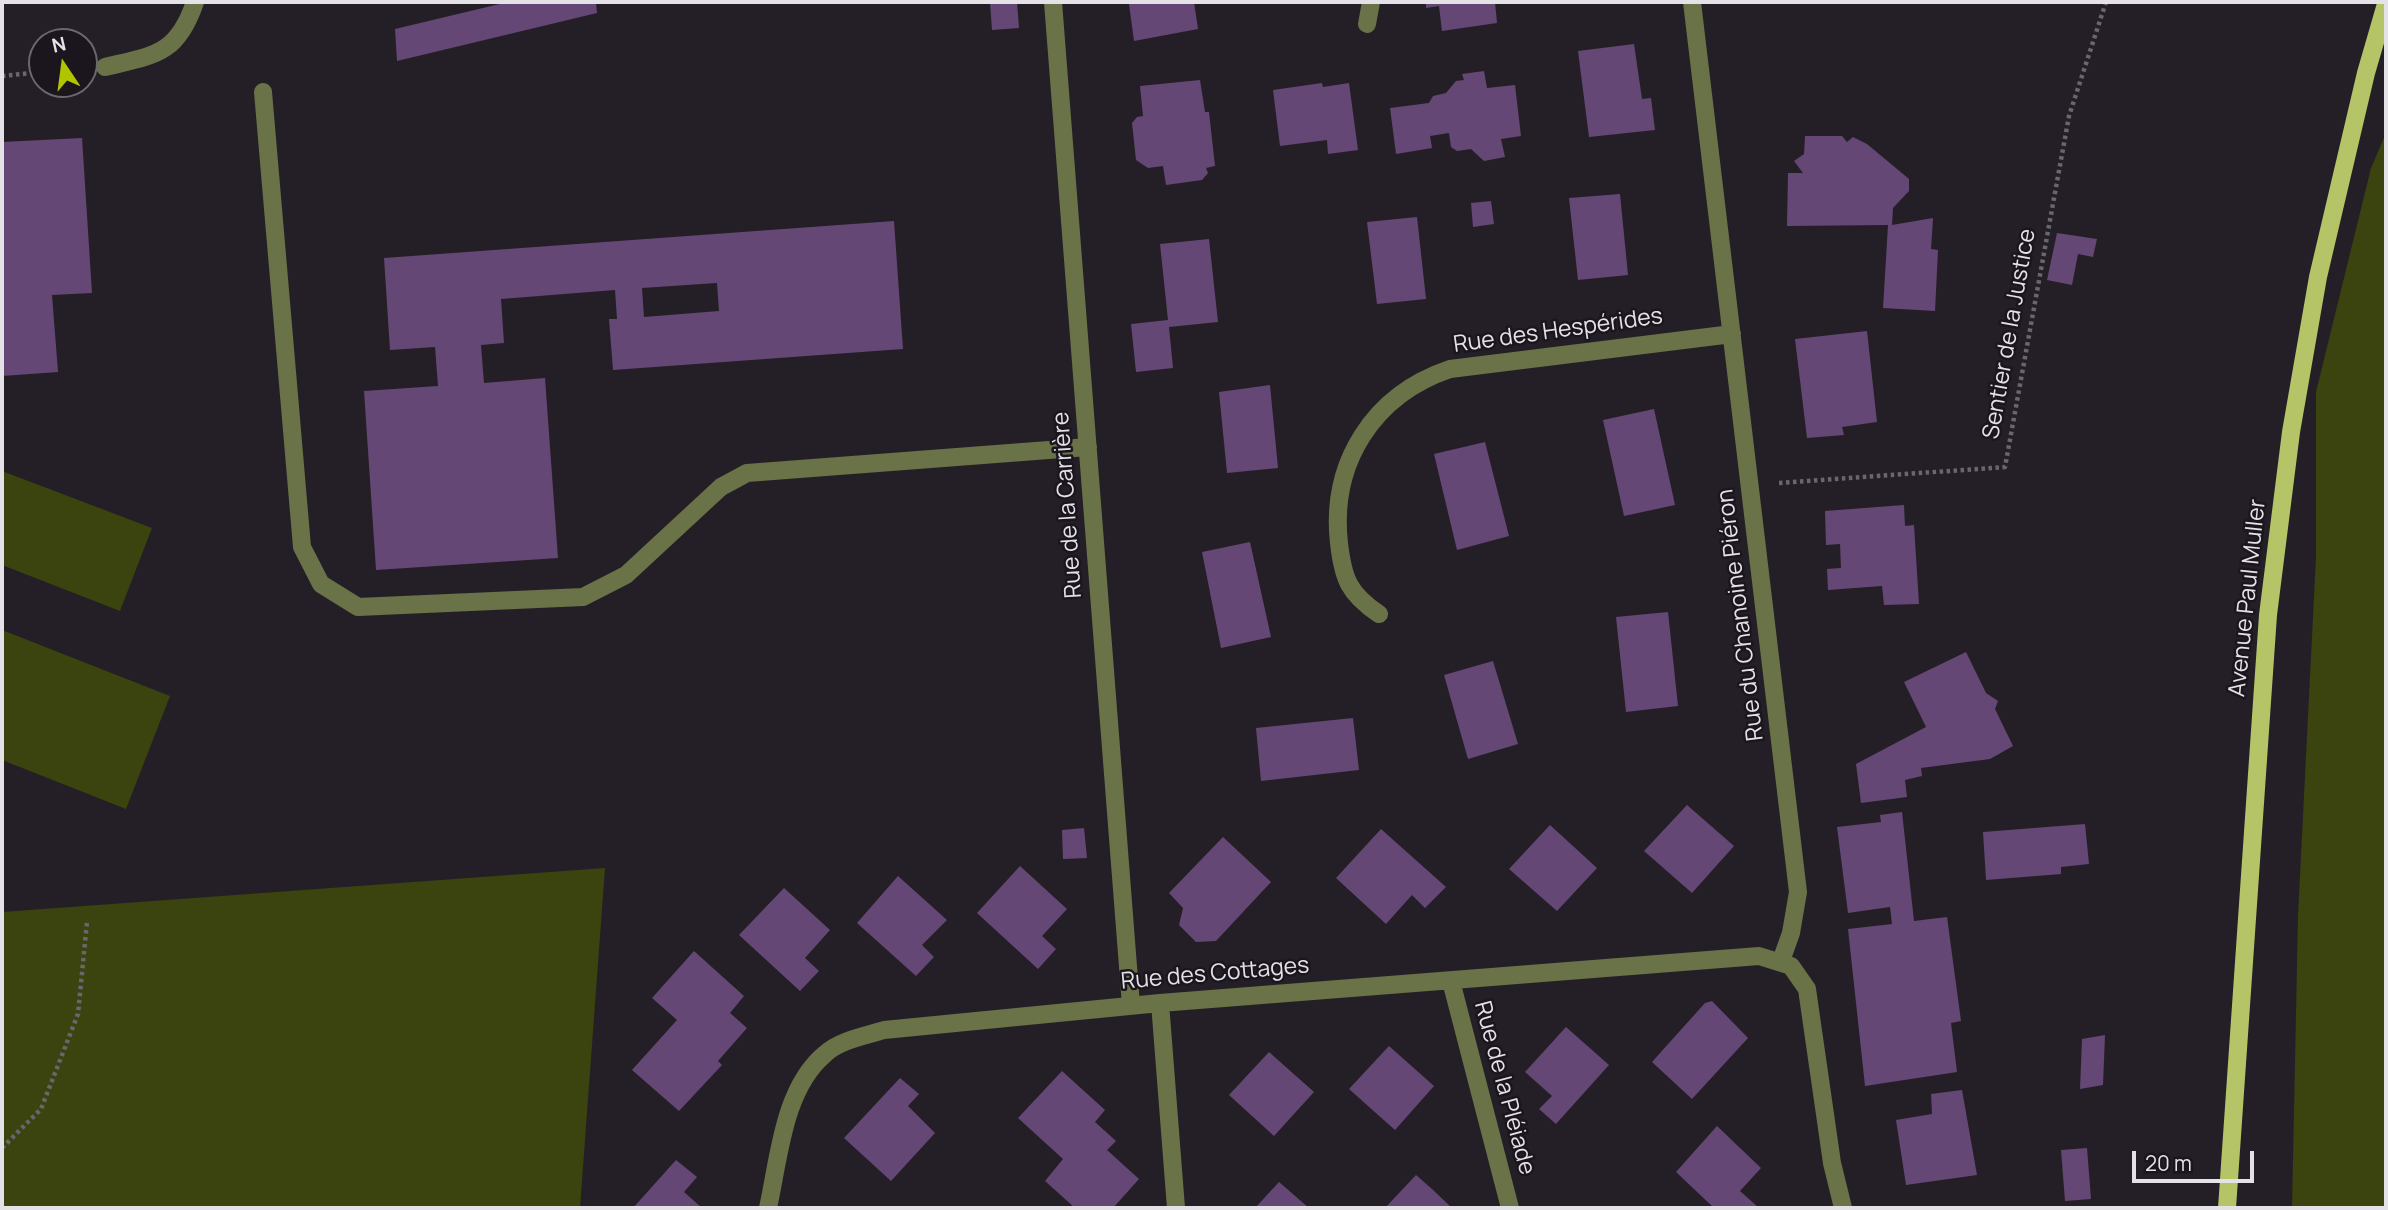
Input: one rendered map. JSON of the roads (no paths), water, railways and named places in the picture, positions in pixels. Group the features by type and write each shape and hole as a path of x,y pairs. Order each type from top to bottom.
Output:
{"main road":[{"name":"Avenue Paul Muller","path":"2227,1208 2268,615 2290,445 2318,277 2365,73 2386,4"}],"street":[{"path":"105,68 150,56 172,46 190,19 195,2"},
{"name":"Rue de la Carrière","path":"1054,2 1131,1005"},
{"path":"1367,23 1371,2"},
{"name":"Rue du Chanoine Piéron","path":"1692,2 1798,892 1791,933 1781,961"},
{"path":"263,92 302,547 321,584 358,607 583,597 626,575 721,487 747,473 1088,447"},
{"name":"Rue des Hespérides","path":"1379,614 1358,600 1346,580 1336,522 1338,497 1348,458 1364,429 1386,405 1429,376 1450,369 1732,334"},
{"name":"Rue des Cottages","path":"768,1208 795,1096 808,1072 826,1052 884,1030 1131,1005 1732,957 1759,956 1781,961"},
{"path":"1781,961 1791,966 1801,977 1812,1006 1832,1163 1843,1208"},
{"name":"Rue de la Pléiade","path":"1451,981 1510,1208"},
{"path":"1160,1003 1176,1208"}]}
